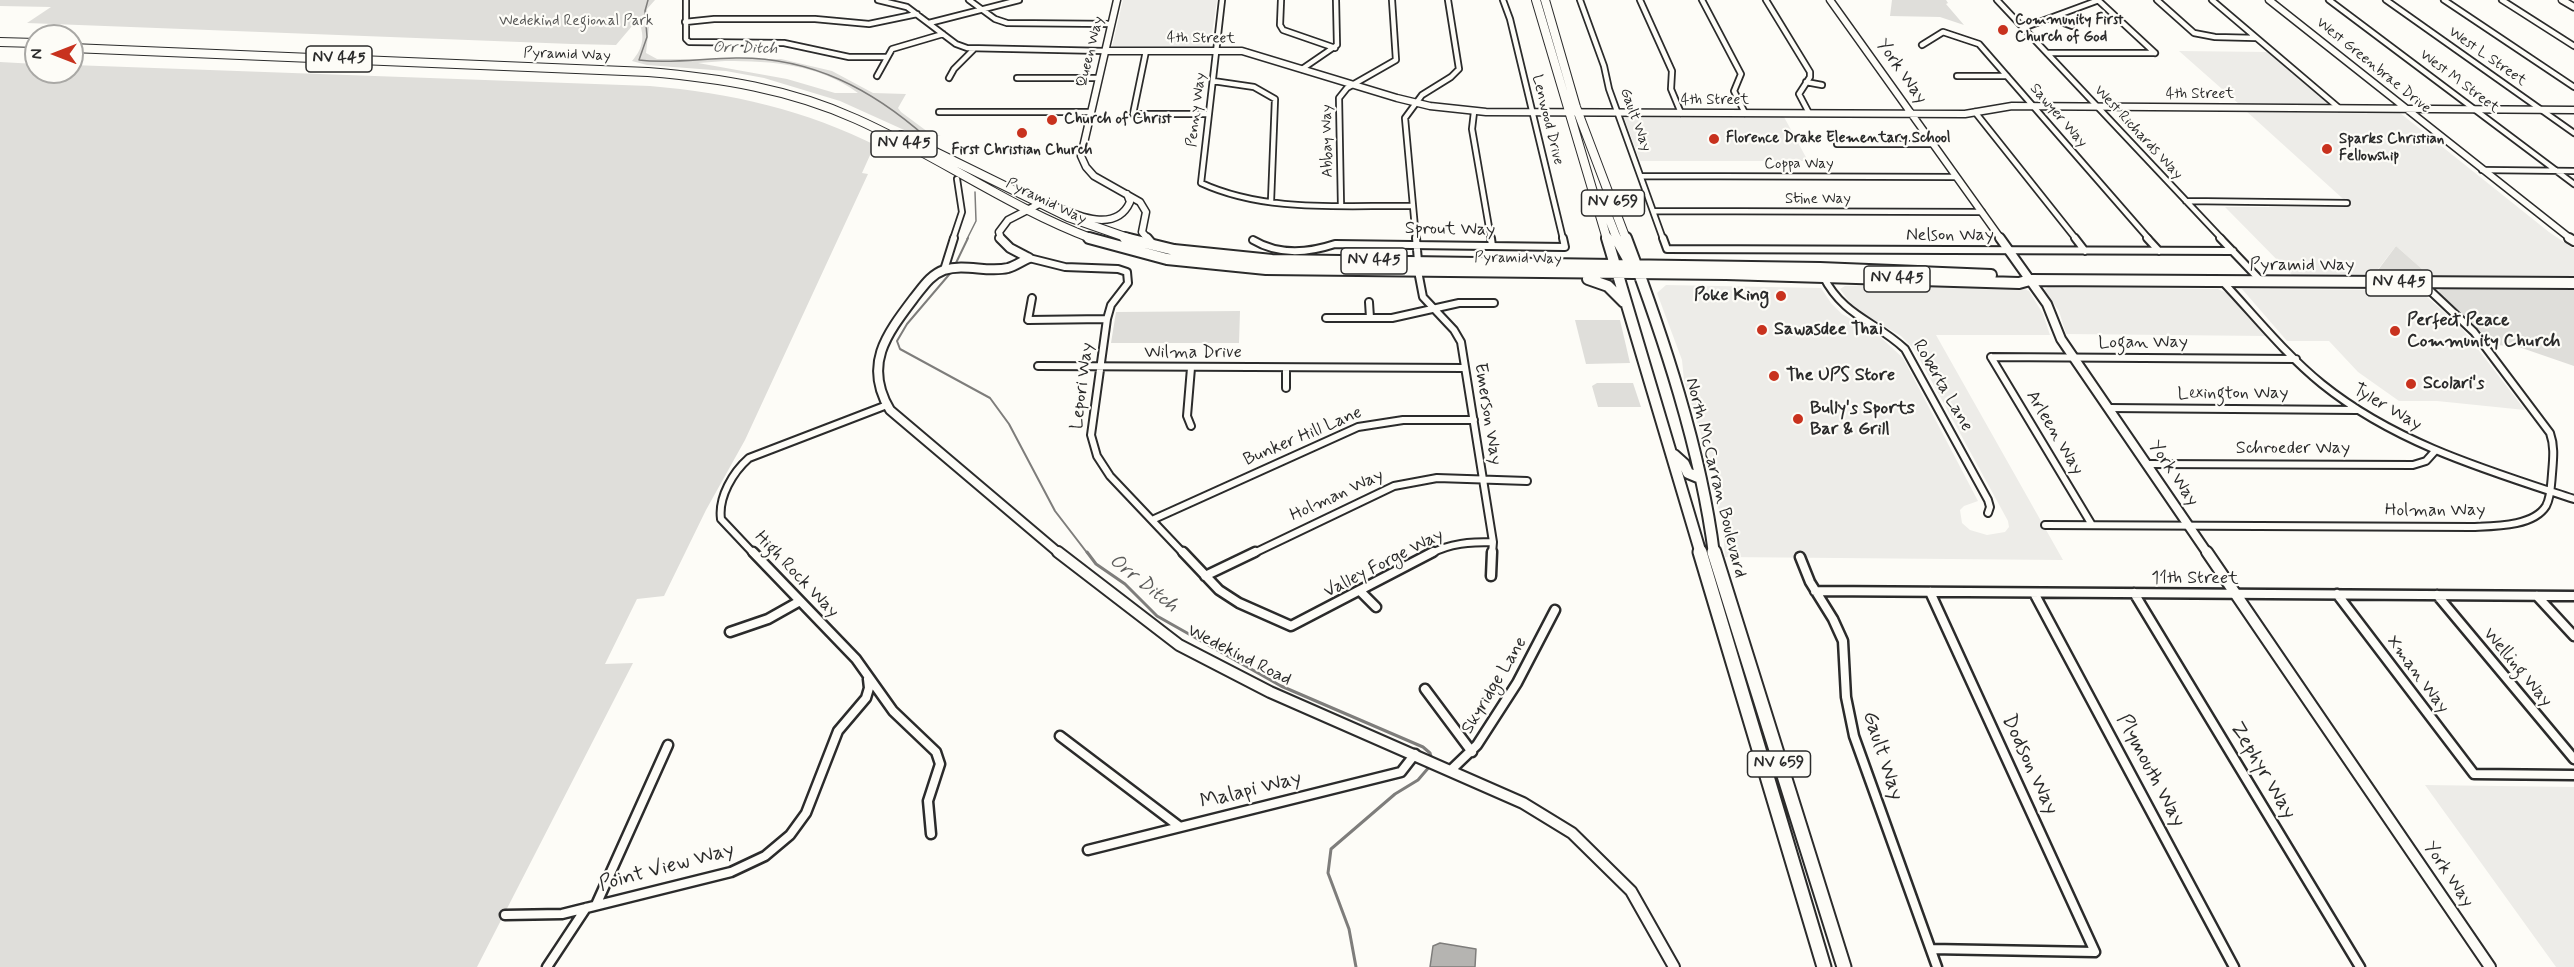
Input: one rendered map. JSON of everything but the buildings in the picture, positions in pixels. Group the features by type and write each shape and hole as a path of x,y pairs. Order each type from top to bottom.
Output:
{"main road":[{"name":"North McCarran Boulevard","path":"1536,0 1824,967"},
{"name":"North McCarran Boulevard","path":"1545,0 1579,113 1635,267 1680,403 1710,520 1715,560 1844,967"},
{"path":"0,43 24,44"},
{"name":"Pyramid Way","path":"84,46 644,69 738,78 777,86 831,102 1099,230 1155,246 1247,258 1552,273 1617,274 1635,267"},
{"name":"Pyramid Way","path":"84,47 648,72 728,81 798,96 840,111 1026,209 1095,240 1179,261 1266,269 1615,264 1635,267 1822,272 2019,283 2030,280 2574,283"},
{"path":"1594,198 1604,208 1635,267"},
{"path":"1552,273 1599,281 1613,289 1627,306"},
{"path":"1672,453 1684,464 1688,473 1700,478"}],"street":[{"path":"686,0 686,39 689,42 779,43 849,57 886,57"},
{"name":"4th Street","path":"879,0 907,7 959,46 974,49 1242,51 1415,103 1474,112 1911,114 1975,112 2005,107 2034,106 2574,110"},
{"path":"969,0 998,20 1007,23 1112,24"},
{"path":"929,23 1019,0"},
{"name":"Queen Way","path":"1117,0 1080,151 1082,161 1099,180 1134,196 1145,208 1142,232 1146,240 1155,246"},
{"name":"Penny Way","path":"1222,0 1200,181 1204,185 1223,192 1271,201"},
{"path":"1281,0 1280,25 1283,30 1335,48"},
{"path":"1302,69 1335,48 1337,42 1336,0"},
{"name":"Abbay Way","path":"1341,206 1339,98 1343,91 1352,85 1396,60 1392,0"},
{"path":"1415,103 1428,89 1450,78 1459,69 1448,0"},
{"name":"Lenwood Drive","path":"1503,0 1510,19 1565,247"},
{"name":"Gault Way","path":"1580,0 1604,66 1617,113 1667,249"},
{"path":"1640,0 1672,71 1671,89 1681,113"},
{"path":"1702,0 1741,74 1734,91 1745,113"},
{"path":"1766,0 1810,72 1810,77 1799,94 1809,113"},
{"name":"York Way","path":"1830,0 2047,304 2061,339 2490,967"},
{"name":"West Richards Way","path":"1997,0 2262,282"},
{"path":"2023,28 2098,0 2155,53 2047,53"},
{"path":"2157,0 2194,33 2215,37 2256,38"},
{"path":"2212,0 2339,108"},
{"name":"West Greenbrae Drive","path":"2269,0 2574,241"},
{"name":"West M Street","path":"2329,0 2574,184"},
{"name":"West L Street","path":"2386,0 2574,133"},
{"path":"2444,0 2574,87"},
{"path":"2502,0 2574,46"},
{"path":"2562,0 2574,8"},
{"path":"686,22 714,19 820,19 869,24 917,14"},
{"path":"2050,18 2072,26"},
{"name":"Sawyer Way","path":"1922,45 1943,32 1977,42 2159,251"},
{"path":"877,76 890,51 898,46 943,34"},
{"path":"949,78 954,69 974,49"},
{"path":"1146,51 1133,114 1209,114"},
{"path":"1957,76 2007,76"},
{"path":"1017,78 1098,78"},
{"path":"1213,81 1240,84 1266,92 1275,99 1271,201 1297,206 1413,206"},
{"path":"1806,82 1822,85"},
{"name":"Emerson Way","path":"1415,103 1405,118 1418,266 1423,297 1458,336 1493,542 1491,576"},
{"path":"939,112 1090,112"},
{"path":"1474,112 1472,129 1492,246"},
{"path":"1975,112 2085,251"},
{"path":"1837,144 1933,144"},
{"path":"2482,170 2574,171"},
{"name":"Coppa Way","path":"1641,176 1956,177"},
{"path":"944,270 945,257 951,247 962,211 957,179"},
{"path":"1030,197 1059,206 1087,219 1097,220 1118,217 1126,211 1130,202 1127,194"},
{"path":"2186,201 2347,203"},
{"path":"1029,258 1004,245 999,239 999,232 1008,220 1041,203"},
{"name":"Stine Way","path":"1654,211 1982,212"},
{"name":"Sprout Way","path":"1253,240 1261,246 1276,250 1319,249 1335,244 1565,247"},
{"name":"Nelson Way","path":"1667,249 2233,251"},
{"path":"887,405 879,387 876,369 882,344 900,315 930,279 944,270 1001,269 1029,258"},
{"name":"Lepori Way","path":"1029,258 1065,267 1118,269 1127,272 1128,283 1111,305 1107,319 1090,424 1093,445 1102,466 1205,576 1228,597 1291,626"},
{"name":"Roberta Lane","path":"1822,272 1832,292 1846,307 1889,334 1910,356 1988,500 1990,507 1988,513"},
{"name":"Tyler Way","path":"2223,282 2320,383 2357,410 2435,450 2574,499"},
{"name":"Holman Way","path":"2045,525 2491,526 2538,514 2547,505 2555,448 2546,427 2474,332 2422,283"},
{"path":"1032,298 1028,320 1107,319"},
{"path":"1369,302 1370,318"},
{"path":"1326,318 1404,317 1460,303 1494,303"},
{"name":"Logan Way","path":"1990,357 2296,359"},
{"name":"Arleen Way","path":"1990,357 2092,525"},
{"name":"Wilma Drive","path":"1038,366 1464,368"},
{"path":"1191,368 1187,416 1191,426"},
{"path":"1286,368 1286,388"},
{"name":"High Rock Way","path":"887,405 749,458 739,466 721,503 719,513 721,519 855,658 893,711 939,757 939,771 928,801 931,834"},
{"name":"Wedekind Road","path":"887,405 1057,551 1179,645 1270,693 1415,754 1523,803 1572,833 1631,891 1674,967"},
{"name":"Lexington Way","path":"2109,408 2357,410"},
{"name":"Bunker Hill Lane","path":"1152,520 1358,427 1403,420 1474,420"},
{"name":"Schroeder Way","path":"2146,464 2413,465 2426,461 2435,450"},
{"name":"Holman Way","path":"1205,576 1394,486 1437,478 1527,481"},
{"name":"Valley Forge Way","path":"1291,626 1443,547 1470,542 1493,542"},
{"name":"Gault Way","path":"1800,557 1815,591 1833,619 1843,641 1846,697 1854,736 1937,967"},
{"name":"11th Street","path":"1815,591 2574,596"},
{"path":"1360,592 1376,607"},
{"name":"Dodson Way","path":"1930,592 2095,952 1930,949"},
{"name":"Plymouth Way","path":"2034,593 2234,967"},
{"name":"Zephyr Way","path":"2134,593 2361,967"},
{"name":"Xman Way","path":"2337,594 2474,774 2574,775"},
{"name":"Welling Way","path":"2437,595 2574,759"},
{"path":"2537,596 2574,636"},
{"path":"730,632 768,619 800,601"},
{"name":"Skyridge Lane","path":"1450,770 1472,752 1517,683 1555,610"},
{"name":"Point View Way","path":"505,915 562,914 731,872 757,860 778,846 790,835 806,813 838,731 866,698 869,688 866,674"},
{"path":"1425,689 1472,752"},
{"path":"1060,736 1179,827"},
{"path":"547,967 591,907 668,745"},
{"name":"Malapi Way","path":"1088,850 1401,772 1415,754"}],"shaded area":[{"path":"1123,0 1217,0 1210,47 1112,47"},
{"path":"2179,51 2268,52 2330,105 2239,104"},
{"path":"2245,110 2400,113 2549,232 2574,249 2574,277 2431,277 2396,246 2375,273 2376,277 2293,276 2225,207 2352,207"},
{"name":"Florence Drake Elementary School","path":"1627,116 1784,117 1808,161 1640,161 1624,118"},
{"path":"1666,285 1821,288 1842,314 1876,333 1903,358 1978,501 1960,510 1962,523 1970,530 1987,535 2005,532 2009,527 2008,521 1914,349 1901,336 1854,308 1840,289 1845,286 1879,285 2019,287 2029,291 2043,314 2050,335 1936,335 2063,560 1725,557 1722,521 1714,493 1717,485 1684,380 1682,360 1657,293"},
{"path":"2048,287 2218,289 2227,293 2267,336 2066,334 2059,311 2044,290"},
{"path":"2242,289 2419,290 2460,326 2525,410 2437,401 2399,401 2358,372 2329,341 2287,341"},
{"path":"2425,785 2574,787 2574,967 2556,967"},
{"path":"1440,943 1476,949 1475,967 1430,967 1433,946"}],"green space":[{"name":"Wedekind Regional Park","path":"0,0 655,0 647,9 649,27 646,53 657,59 781,59 832,71 873,93 906,94 898,108 901,112 928,132 941,136 913,134 840,101 764,78 726,71 647,65 632,61 642,41 638,19 616,45 27,23 51,7 0,6","holes":["725,61 778,63 811,70 843,83 858,93 835,93 787,79 698,63"]},
{"path":"1892,0 1946,0 1948,3 1946,4 1964,25 1940,17 1890,16"},
{"path":"0,62 24,63 24,84 84,84 84,65 650,86 710,93 768,105 824,123 879,147 871,153 862,173 868,174 745,440 706,510 664,596 637,599 605,664 633,663 477,967 0,967"},
{"path":"2396,246 2431,277 2376,277 2375,274"},
{"path":"2574,289 2574,366 2516,346 2491,345 2475,325 2440,294 2439,290"},
{"path":"1240,311 1239,343 1111,343 1116,312"},
{"path":"1575,320 1620,320 1630,363 1586,364"},
{"path":"1597,383 1633,383 1641,407 1598,407 1592,386"}],"waterway":[{"name":"Orr Ditch","path":"648,0 645,11 647,37 639,60 736,58 790,63 839,79 862,91 906,120 927,138"},
{"name":"Orr Ditch","path":"967,239 976,221 975,192"},
{"name":"Orr Ditch","path":"955,265 968,238"},
{"name":"Orr Ditch","path":"953,270 907,324 897,341 900,349 990,398 1009,424 1055,511 1088,554"},
{"name":"Orr Ditch","path":"1087,552 1096,564 1125,584 1157,616 1281,686 1423,747 1430,753 1432,760"},
{"name":"Orr Ditch","path":"1356,967 1349,929 1328,873 1331,849 1395,794 1418,780 1430,766"}],"place":[{"name":"Community First Church of God","path":"2003,30"},
{"name":"Church of Christ","path":"1052,120"},
{"name":"First Christian Church","path":"1022,133"},
{"name":"Florence Drake Elementary School","path":"1714,139"},
{"name":"Sparks Christian Fellowship","path":"2327,149"},
{"name":"Poke King","path":"1781,296"},
{"name":"Sawasdee Thai","path":"1762,330"},
{"name":"Perfect Peace Community Church","path":"2395,331"},
{"name":"The UPS Store","path":"1774,376"},
{"name":"Scolari's","path":"2411,384"},
{"name":"Bully's Sports Bar & Grill","path":"1798,419"}]}
